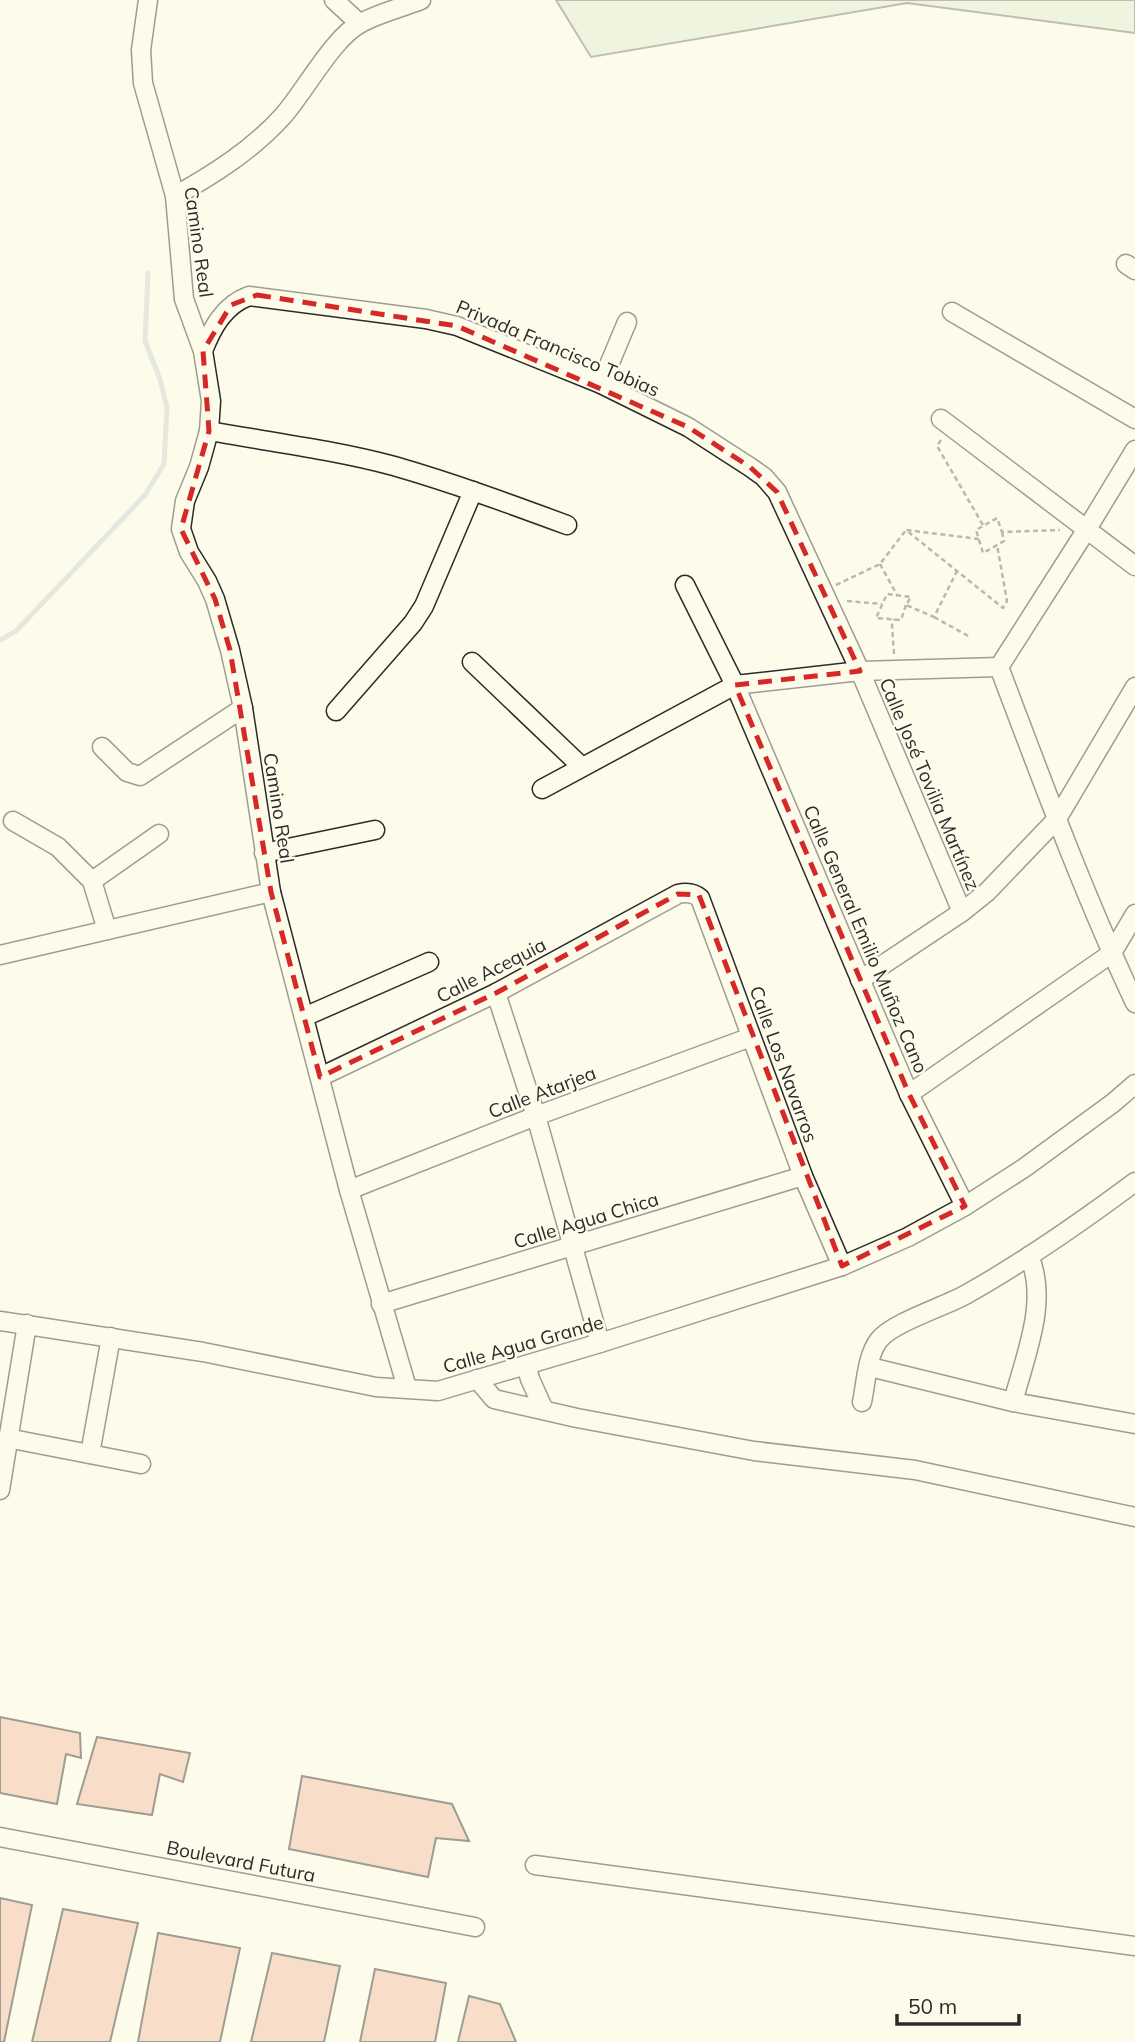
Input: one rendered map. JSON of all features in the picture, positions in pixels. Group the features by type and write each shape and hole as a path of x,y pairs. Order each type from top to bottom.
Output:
{"street":[{"name":"Camino Real","path":"148,0 141,50 143,83 175,196 184,299 203,351 211,401 209,431 199,467 185,501 181,529 189,552 215,599 230,650 243,708 271,892 349,1190 407,1388"},
{"path":"334,0 359,23"},
{"path":"175,196 222,168 268,131 284,115 330,54 359,23 421,0"},
{"name":"Privada Francisco Tobias","path":"203,351 223,314 241,299 257,295 444,322 601,384 688,427 732,453 764,477 776,492"},
{"path":"952,312 1135,419"},
{"path":"601,384 627,322"},
{"path":"946,422 1135,566"},
{"path":"209,431 392,466 473,491 567,525"},
{"path":"999,667 1135,450"},
{"path":"335,712 413,623 424,606 473,491"},
{"name":"Calle José Tovilia Martínez","path":"776,492 860,671 962,912"},
{"name":"Calle General Emilio Muñoz Cano","path":"685,585 735,685 909,1094 965,1206"},
{"path":"472,662 582,767"},
{"path":"542,789 735,685 860,671 999,667"},
{"path":"999,667 1057,819 1135,1003"},
{"path":"860,980 962,912 987,892 1057,819 1135,687"},
{"path":"102,747 127,772 140,776 243,708"},
{"path":"13,821 58,847 92,881 107,930"},
{"path":"264,853 375,830"},
{"path":"92,881 159,834"},
{"name":"Camino Real","path":"0,955 271,892"},
{"name":"Calle Los Navarros","path":"678,894 690,893 700,898 803,1175 842,1266"},
{"name":"Calle Acequia","path":"320,1077 496,993 678,894"},
{"path":"909,1094 1112,953 1135,914"},
{"path":"304,1017 429,962"},
{"path":"496,993 536,1116 600,1343"},
{"name":"Calle Atarjea","path":"349,1190 536,1116 751,1037"},
{"name":"Calle Agua Grande","path":"0,1321 203,1352 376,1387 438,1391 842,1266 908,1237 965,1206 1024,1168 1135,1084"},
{"name":"Calle Agua Chica","path":"381,1304 803,1175"},
{"path":"862,1402 877,1344 887,1332 963,1296 1066,1233 1135,1182"},
{"path":"1013,1402 1037,1303 1035,1269 1029,1256"},
{"path":"0,1490 27,1324"},
{"path":"90,1454 111,1337"},
{"path":"526,1365 544,1410"},
{"path":"870,1367 1013,1402 1135,1424"},
{"path":"477,1379 494,1399 544,1410 754,1451 915,1470 1135,1517"},
{"path":"7,1438 141,1464"},
{"name":"Boulevard Futura","path":"0,1836 475,1927"},
{"path":"535,1865 1135,1946"}],"path":[{"path":"946,422 937,446 984,526"},
{"path":"997,518 1002,532 1004,541 983,553 976,530 997,518"},
{"path":"1002,532 1087,529"},
{"path":"906,530 979,538"},
{"path":"906,530 1003,608 1007,601 997,545"},
{"path":"840,593 836,585 880,564 906,530"},
{"path":"880,564 897,595"},
{"path":"934,617 957,571"},
{"path":"887,594 897,595 911,597 901,620 876,618 887,594"},
{"path":"844,600 883,604"},
{"path":"906,605 970,637"},
{"path":"894,619 892,625 896,670"}],"highlighted area":[{"path":"257,295 457,326 688,427 750,467 777,492 860,671 735,685 909,1094 965,1206 842,1266 699,895 678,894 496,993 320,1077 271,892 230,650 215,599 181,529 209,431 203,351 231,305"}],"green space":[{"path":"556,0 1135,0 1135,33 907,3 591,57"}],"building":[{"path":"0,1717 80,1733 81,1758 66,1754 57,1804 0,1793"},
{"path":"97,1737 190,1753 183,1782 160,1774 152,1815 77,1804"},
{"path":"302,1776 452,1804 469,1841 436,1838 428,1877 289,1849"},
{"path":"0,1898 32,1905 4,2042 0,2042"},
{"path":"63,1909 138,1923 110,2042 32,2042"},
{"path":"158,1933 240,1948 220,2042 138,2042"},
{"path":"272,1953 340,1966 324,2042 251,2042"},
{"path":"375,1969 446,1983 435,2042 360,2042"},
{"path":"469,1996 500,2004 516,2042 458,2042"}],"waterway":[{"path":"0,640 16,631 145,495 164,464 167,408 160,379 145,341 148,273"}]}
